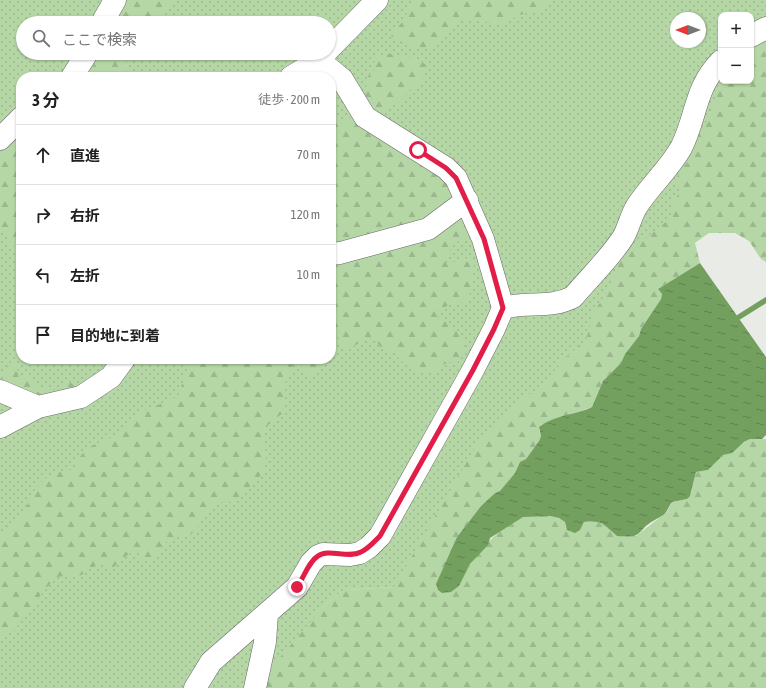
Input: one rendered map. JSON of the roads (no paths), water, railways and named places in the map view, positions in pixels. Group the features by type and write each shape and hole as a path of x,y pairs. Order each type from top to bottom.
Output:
{"lane":[{"path":"106,16 116,0"},
{"path":"336,43 377,0"},
{"path":"754,34 766,28"},
{"path":"75,72 83,60"},
{"path":"298,72 316,60"},
{"path":"195,688 212,662 297,587 311,563 318,556 323,554 350,555 360,553 369,547 380,536 473,370 503,308 484,239 456,178 446,168 365,118 329,60"},
{"path":"503,308 518,304 552,304 562,302 573,297 623,238 629,219 637,206 681,147 699,92 709,74 718,64"},
{"path":"0,140 16,123"},
{"path":"336,253 428,229 467,200"},
{"path":"0,427 38,407 81,396 110,377 120,364"},
{"path":"0,391 38,407"},
{"path":"256,688 265,642 267,614"}],"water":[{"path":"700,263 766,357 766,435 762,439 750,439 744,442 732,453 723,455 708,470 696,472 690,496 687,499 672,502 664,515 636,535 626,537 617,536 603,524 595,522 584,522 580,530 575,533 567,530 565,522 559,518 550,516 523,517 490,538 488,545 470,564 459,586 451,592 442,593 438,590 436,584 457,537 481,506 495,493 500,491 515,473 520,462 526,459 539,441 541,436 539,427 551,420 592,407 603,381 621,363 625,354 639,336 641,329 661,299 662,294 658,289"}],"waterway":[{"path":"739,317 766,300"}]}
